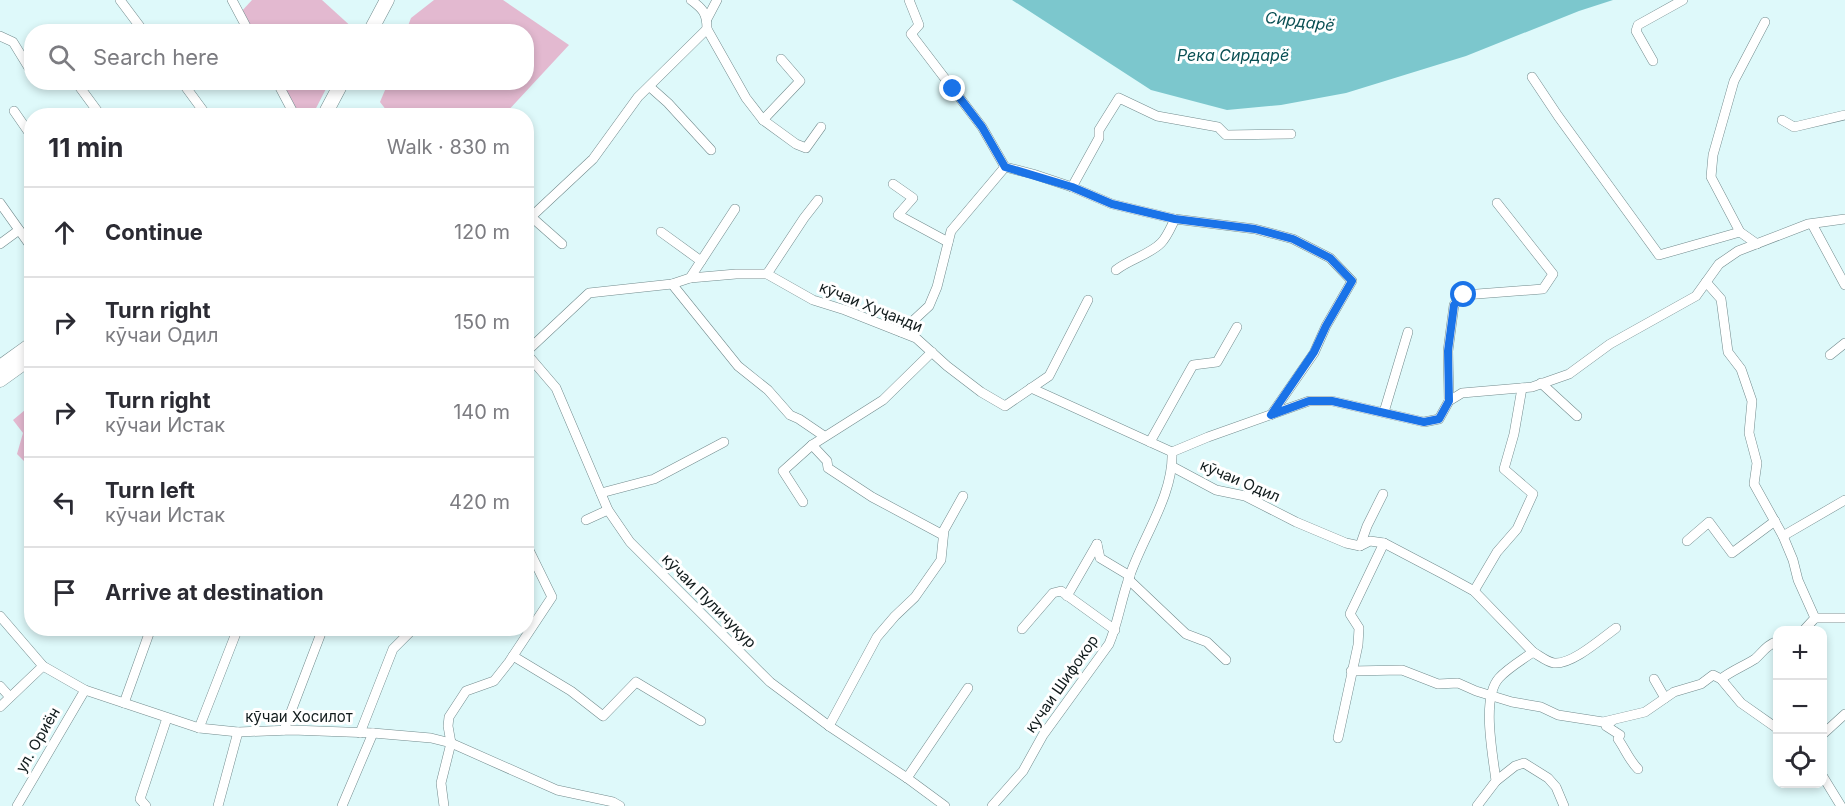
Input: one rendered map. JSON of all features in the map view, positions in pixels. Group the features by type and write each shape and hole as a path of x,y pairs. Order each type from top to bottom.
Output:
{"highway":[{"path":"374,24 387,0"},
{"path":"384,24 396,0"},
{"path":"328,108 338,90"},
{"path":"338,108 348,90"},
{"path":"0,367 24,350"},
{"path":"0,380 24,363"}],"street":[{"path":"120,0 138,24"},
{"path":"232,0 245,24"},
{"path":"691,0 704,10 707,24 746,98 763,120 796,144 806,148 821,127"},
{"path":"534,211 593,159 638,97 650,87 707,24 717,0"},
{"path":"909,0 918,24 911,34 982,127 1005,167 1072,187 1112,204 1175,219 1255,229 1293,239 1330,258 1352,281 1314,352 1271,415"},
{"path":"1653,61 1636,31 1638,25 1683,0"},
{"path":"1757,244 1740,232 1711,177 1713,155 1734,81 1765,22"},
{"path":"0,36 13,42 24,60"},
{"path":"763,120 800,81 781,59"},
{"path":"1532,77 1659,255 1740,232"},
{"path":"650,87 668,103 711,150"},
{"path":"82,90 95,108"},
{"path":"188,90 201,108"},
{"path":"281,90 291,108"},
{"path":"1072,187 1099,138 1099,130 1119,98 1157,116 1218,127 1226,135 1291,134"},
{"path":"14,111 24,125"},
{"path":"1782,120 1794,127 1845,115"},
{"path":"901,332 929,306 937,287 951,231 1005,167"},
{"path":"893,184 913,198 898,215 948,242"},
{"path":"767,274 818,200"},
{"path":"0,203 24,237"},
{"path":"1449,401 1448,351 1454,305 1464,295 1543,289 1553,274 1497,203"},
{"path":"690,278 735,209"},
{"path":"534,219 562,244"},
{"path":"1116,270 1150,252 1163,242 1175,219"},
{"path":"1449,401 1462,393 1522,388 1569,374 1610,344 1696,296 1719,264 1738,251 1812,224 1845,219"},
{"path":"1812,224 1845,285"},
{"path":"0,244 19,230"},
{"path":"661,232 701,261"},
{"name":"кӯчаи Хуҷанди","path":"534,345 589,293 672,284 690,278 767,274 813,300 916,338 981,392 1005,406 1049,376 1088,300"},
{"path":"1706,282 1721,298 1728,352 1741,369 1752,401 1749,433 1757,463 1754,484 1783,536 1798,580 1815,618"},
{"path":"672,284 738,366 768,390 790,416 799,418 824,436"},
{"path":"1150,442 1193,365 1217,362 1238,327"},
{"path":"1384,412 1408,332"},
{"path":"1830,355 1845,343"},
{"path":"803,502 783,471 824,436 883,400 933,352"},
{"name":"кӯчаи Пуличуқур","path":"534,362 556,388 608,510 630,542 770,682 945,806"},
{"path":"1541,383 1577,416"},
{"path":"1031,388 1172,452 1173,467"},
{"path":"1474,591 1497,552 1517,529 1533,494 1504,469 1514,434 1522,388"},
{"name":"кӯчаи Одил","path":"1172,452 1309,401 1332,401 1424,422 1439,419 1449,401"},
{"path":"601,493 654,479 724,442"},
{"path":"812,445 827,461 828,468 872,497 943,535"},
{"name":"кӯчаи Одил","path":"1173,467 1216,489 1245,496 1296,522 1346,543 1360,546 1370,541 1383,543"},
{"name":"кучаи Шифокор","path":"992,806 1023,771 1043,735 1109,644 1129,577 1173,467"},
{"path":"1360,546 1366,526 1383,494"},
{"path":"829,726 877,637 915,597 940,560 943,535 963,496"},
{"path":"1783,536 1845,500"},
{"path":"586,520 608,510"},
{"path":"1687,541 1709,522 1732,553 1775,521"},
{"path":"1338,738 1358,645 1359,628 1350,614 1383,543 1474,591 1533,652 1550,662 1558,663 1578,656 1616,628"},
{"path":"1067,596 1097,544 1100,558 1129,577 1186,634 1207,642 1226,660"},
{"path":"534,560 552,597 534,624"},
{"path":"1022,629 1053,593 1061,591 1115,630"},
{"name":"кӯчаи Хосилот","path":"0,616 43,666 85,690 199,728 238,732 284,730 360,732 431,738 451,743 557,790 613,802 620,806"},
{"path":"1808,626 1815,618 1845,618"},
{"path":"124,703 148,636"},
{"path":"199,728 235,636"},
{"path":"284,730 320,636"},
{"path":"360,732 393,649 406,636"},
{"path":"444,806 441,783 451,743 449,717 466,691 494,681 526,636"},
{"path":"1721,679 1754,659 1768,644 1773,642"},
{"path":"1496,781 1490,730 1491,695 1499,677 1533,652"},
{"path":"513,656 571,691 603,716 636,682 701,722"},
{"path":"0,707 43,666"},
{"path":"1351,671 1402,670 1438,684 1458,683 1512,702 1541,707 1558,716 1603,722 1645,712 1674,692 1701,684 1713,675 1721,679 1741,703 1773,725"},
{"path":"1654,679 1665,698"},
{"path":"0,686 10,697"},
{"path":"907,778 968,688"},
{"name":"ул. Ориён","path":"17,806 85,690"},
{"path":"1823,734 1845,714"},
{"path":"146,806 140,799 167,718"},
{"path":"1612,721 1606,726 1620,735 1618,739 1629,760 1638,769"},
{"path":"218,806 238,732"},
{"path":"342,806 373,733"},
{"path":"1476,806 1496,781 1515,766 1524,763 1548,778 1556,787 1564,806"},
{"path":"1827,783 1841,806"}],"shaded area":[{"path":"252,0 322,0 348,24 248,24 241,12"},
{"path":"434,0 503,0 569,45 534,83 534,24 409,24 411,18"},
{"path":"283,90 325,90 316,108 293,108"},
{"path":"385,90 527,90 510,108 385,108 380,102"},
{"path":"24,411 24,461 17,454 23,433 13,420"}],"water":[{"name":"Река Сирдарё","path":"1012,0 1613,0 1579,11 1466,56 1346,93 1281,105 1227,110 1151,90"}],"route":[{"path":"953,89 982,127 1005,167 1072,187 1112,204 1175,219 1255,229 1293,239 1330,258 1352,281 1314,352 1271,415 1309,401 1332,401 1424,422 1439,419 1449,401 1448,351 1454,305 1464,295"}],"water label":[{"name":"Сирдарё","path":"1300,21"}]}
